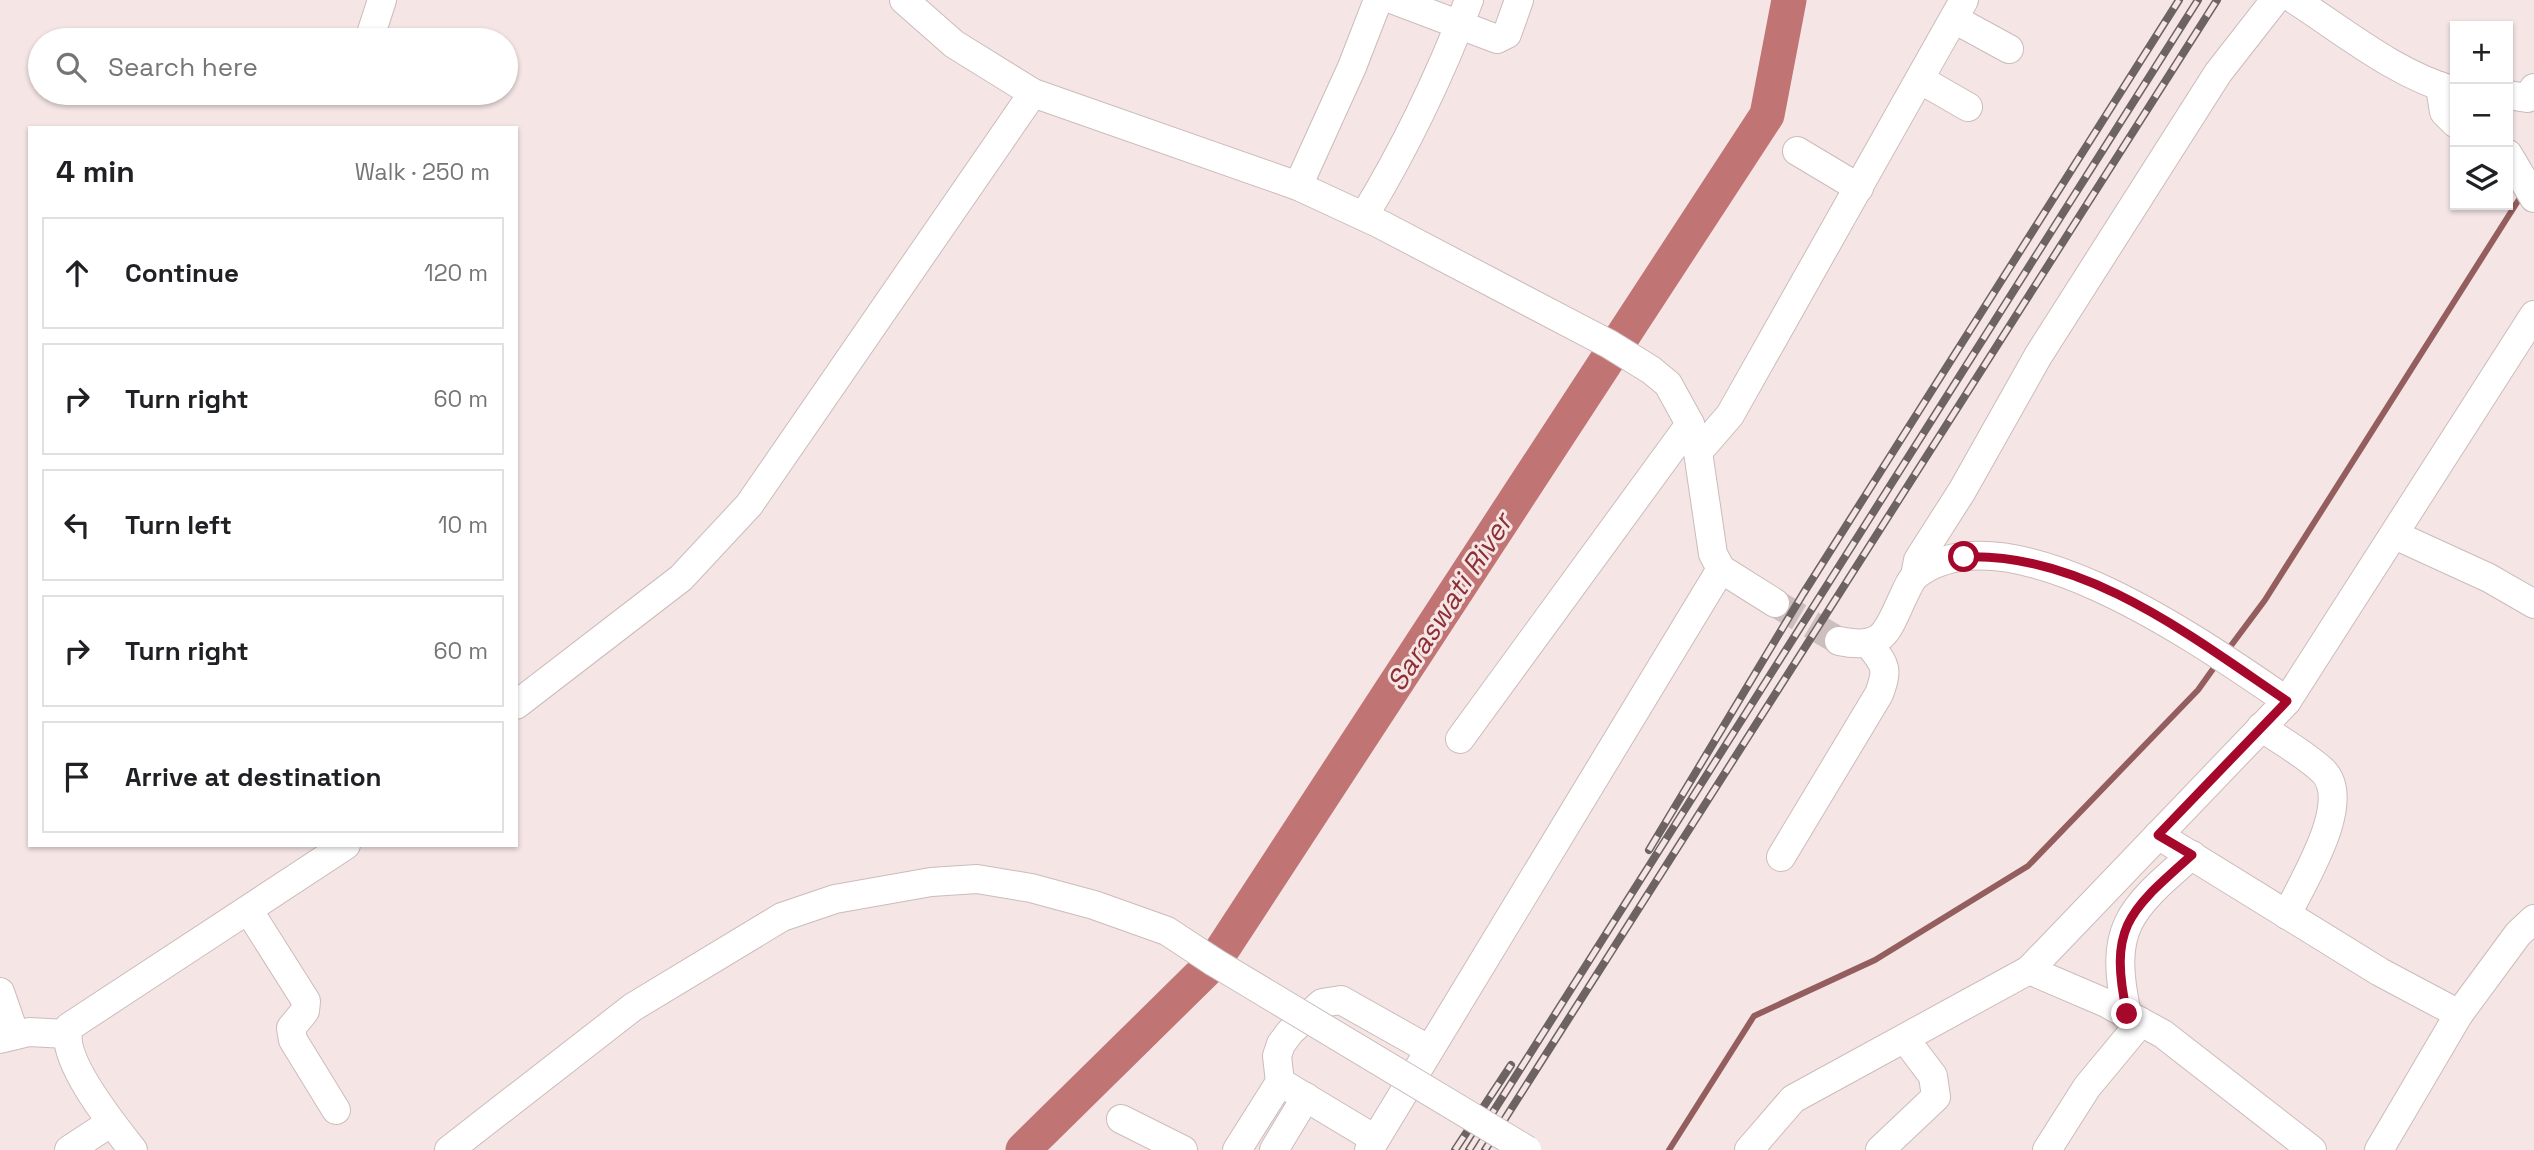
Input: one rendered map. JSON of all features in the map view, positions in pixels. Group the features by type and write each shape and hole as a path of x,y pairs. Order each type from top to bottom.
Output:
{"street":[{"path":"373,28 382,0"},
{"path":"904,0 954,44 1033,93 1298,186 1364,216 1609,344 1651,370 1668,384 1690,424 1698,452 1713,554 1721,569 1775,603"},
{"path":"1298,186 1352,67 1378,0"},
{"path":"1394,0 1464,12 1497,39 1503,38 1519,0"},
{"path":"1839,641 1858,645 1878,641 1887,633 1919,560 1962,491 2038,356 2218,73 2275,0"},
{"path":"2295,0 2395,65 2447,88 2444,112 2450,119"},
{"path":"1698,452 1731,415 1959,9 2009,48"},
{"path":"1364,216 1400,155 1464,12"},
{"path":"1921,80 1968,107"},
{"path":"2513,97 2527,98 2534,88"},
{"path":"518,703 681,578 749,505 1033,93"},
{"path":"1797,151 1859,188"},
{"path":"2513,162 2534,198"},
{"path":"1750,1150 1793,1099 2029,970 2287,701 2534,315"},
{"path":"1460,739 1690,424"},
{"path":"2395,535 2489,578 2534,604"},
{"path":"1914,576 1933,566 1964,557 1989,556 2024,562 2090,582 2155,616 2287,701"},
{"path":"1280,1082 1306,1097 1372,1145 1721,569"},
{"path":"1781,857 1879,694 1886,676 1885,666 1868,643"},
{"path":"2261,727 2324,772 2333,786 2335,803 2328,827 2287,915"},
{"path":"2158,835 2380,972 2459,1014"},
{"path":"133,1150 110,1123 68,1050 69,1027 343,847"},
{"path":"2048,1150 2134,1018 2118,961 2121,940 2129,918 2150,892 2192,855"},
{"path":"449,1150 633,1007 734,943 782,917 835,899 888,887 977,879 1044,892 1167,931 1527,1150"},
{"path":"249,911 306,1001 305,1011 291,1028 293,1040 336,1110"},
{"path":"2379,1150 2459,1014 2518,934 2534,919"},
{"path":"2029,970 2163,1034 2295,1146"},
{"path":"0,992 7,1037 29,1032 67,1034"},
{"path":"1237,1150 1280,1082 1277,1056 1281,1044 1299,1023 1331,1000 1340,1000 1428,1049"},
{"path":"1880,1150 1936,1097 1933,1076 1905,1039"},
{"path":"1274,1150 1306,1097"},
{"path":"1121,1119 1183,1150"},
{"path":"69,1150 110,1123"}],"waterway":[{"name":"Saraswati River","path":"1023,1150 1214,962 1767,115 1789,0"},
{"path":"2227,651 2265,600 2523,193"},
{"path":"1669,1150 1754,1016 1875,960 2028,866 2198,690 2218,662"}],"tunnel":[{"path":"1775,603 1839,641"}],"railway":[{"path":"1649,850 1803,594 2179,0"},
{"path":"1469,1150 2198,0"},
{"path":"1485,1150 2217,0"},
{"path":"1455,1150 1511,1065"}],"route":[{"path":"1964,557 1989,556 2024,562 2090,582 2212,650 2287,701 2158,835 2192,855 2150,892 2129,918 2121,940 2118,961 2127,1014"}]}
